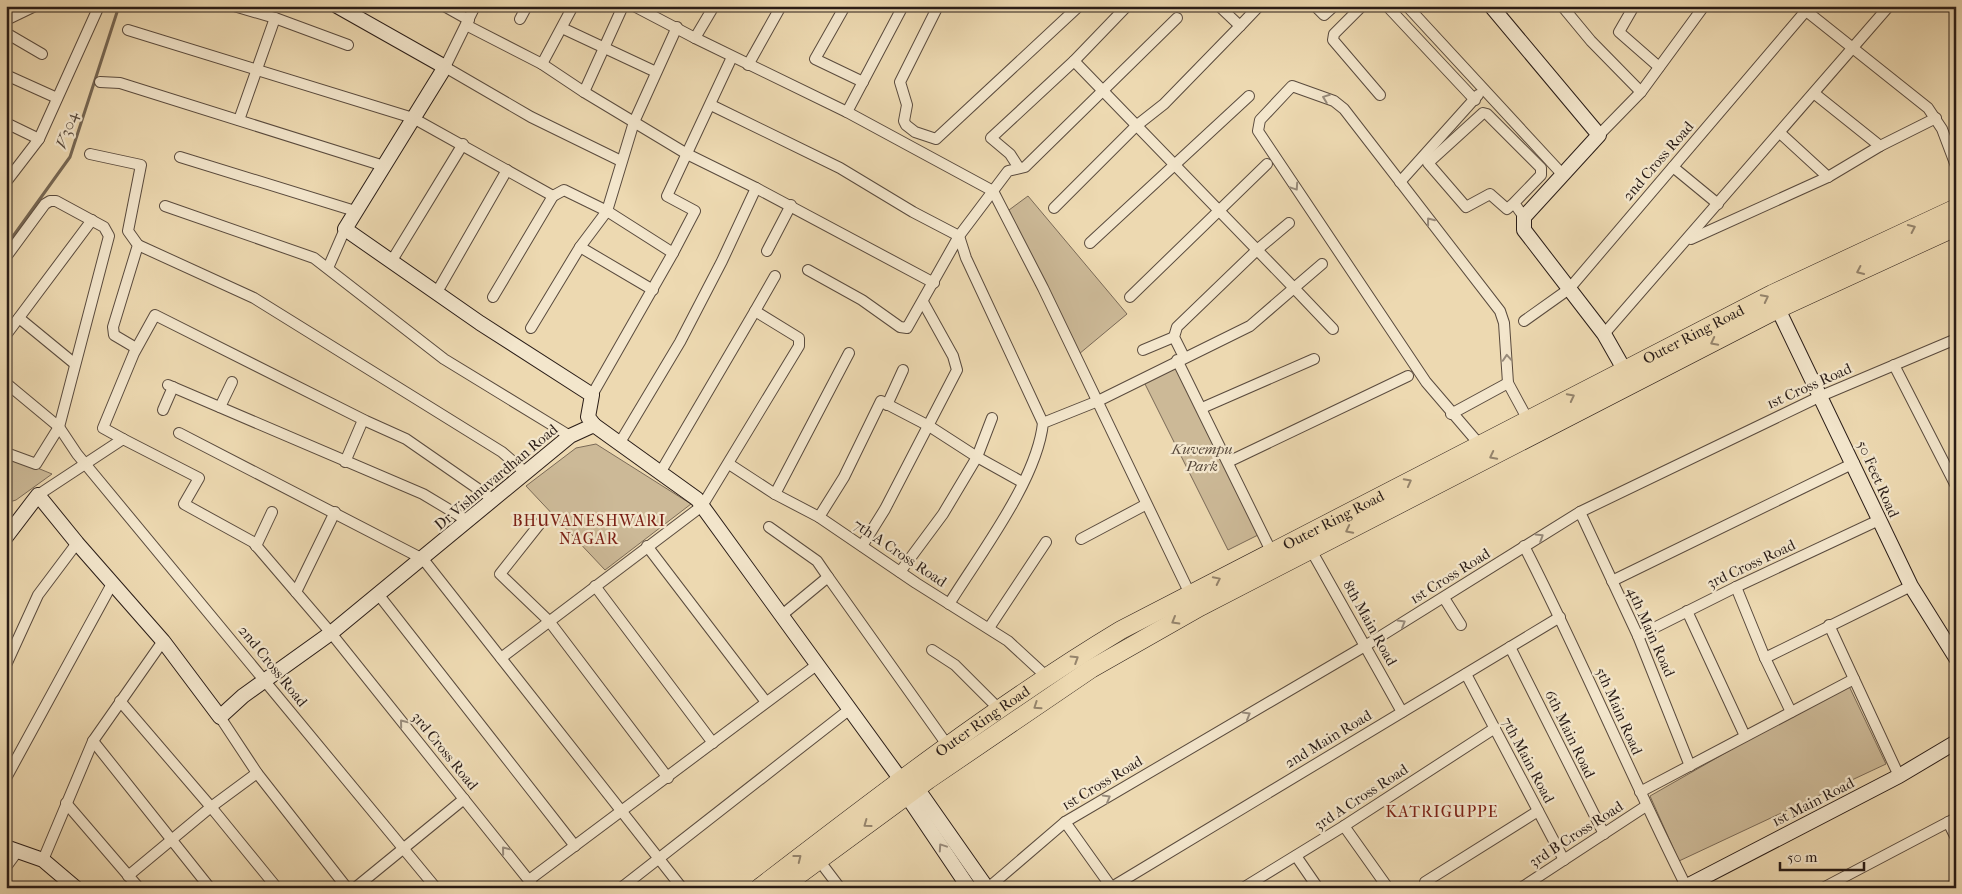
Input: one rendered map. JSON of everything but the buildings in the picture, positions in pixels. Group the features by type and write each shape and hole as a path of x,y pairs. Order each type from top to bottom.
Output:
{"highway":[{"name":"Outer Ring Road","path":"781,888 818,859 948,746 1047,677 1118,632 1528,420 1778,309 1953,218"},
{"name":"Outer Ring Road","path":"759,888 905,783 1091,670 1200,607 1311,550 1628,377 1772,294 1953,218"}],"street":[{"path":"6,20 35,6"},
{"path":"6,182 39,139 99,6"},
{"path":"234,6 275,18 348,44"},
{"path":"336,6 531,117 621,161"},
{"path":"444,6 467,23 542,64 584,92 687,154 791,205 934,282"},
{"path":"328,268 344,228 445,67 475,6"},
{"path":"520,19 527,6"},
{"path":"542,64 573,6"},
{"path":"584,92 623,6"},
{"path":"634,6 748,65 847,112 993,192 1098,401 1190,594"},
{"path":"695,38 714,6"},
{"path":"748,65 781,6"},
{"path":"844,6 815,59 863,82"},
{"path":"847,112 903,6"},
{"path":"938,6 900,82 900,88 908,105 905,123 915,132 931,138 940,138 961,113 1079,6"},
{"path":"1019,168 1010,154 991,138 1074,61 1127,6"},
{"path":"1219,6 1240,26"},
{"path":"1054,208 1136,126 1164,104 1259,6"},
{"path":"1315,6 1324,15 1334,6"},
{"path":"1362,6 1334,34 1332,40 1380,95"},
{"path":"1388,6 1475,100"},
{"path":"1407,6 1563,175"},
{"path":"1491,6 1599,135"},
{"path":"1634,6 1619,32 1659,67"},
{"path":"1524,217 1641,92 1704,6"},
{"path":"1604,334 1890,6"},
{"path":"1565,7 1591,41 1641,92"},
{"path":"1805,8 1875,68 1915,96 1936,118 1956,166"},
{"name":"2nd Cross Road","path":"1524,321 1568,289 1805,8"},
{"path":"239,120 275,18"},
{"path":"808,270 862,300 900,327 907,328 959,236 1008,171 1025,167 1177,18"},
{"path":"531,328 580,247 607,211 634,122 676,27"},
{"path":"562,28 656,72"},
{"path":"128,30 413,118 463,144 553,196"},
{"path":"6,33 42,54"},
{"path":"732,57 667,196 695,210 653,290 592,395 588,417 594,426 697,499 905,783 988,888"},
{"path":"1074,61 1174,166 1258,249 1333,329"},
{"path":"6,75 57,98"},
{"path":"100,82 120,83 384,166"},
{"path":"1480,445 1451,414 1426,382 1258,132 1260,120 1292,86 1334,101 1344,109 1503,317 1508,383 1528,420"},
{"path":"1400,182 1484,90"},
{"path":"1814,94 1880,146"},
{"path":"1090,243 1248,96"},
{"path":"711,105 840,168 912,212 959,236 966,258 1043,424 1039,449 1022,482 988,543 949,604"},
{"path":"1483,113 1492,116 1542,171 1541,175 1514,204 1507,209 1490,194 1466,207 1428,163 1483,113"},
{"path":"1686,240 1828,177 1880,146 1936,118"},
{"path":"1502,127 1511,120"},
{"path":"6,124 39,139"},
{"path":"907,145 915,132"},
{"path":"1780,133 1828,177"},
{"path":"391,262 463,144"},
{"path":"90,154 141,165 128,232 136,239 138,245 113,327 114,335 136,348"},
{"path":"180,156 355,212"},
{"path":"1130,297 1267,164"},
{"path":"1673,166 1718,204"},
{"path":"437,292 507,170"},
{"path":"619,444 680,342 722,261 756,188"},
{"path":"493,297 553,196 564,190 607,211 673,253"},
{"path":"6,258 44,204 50,201 56,201 104,227 109,236 59,427 36,464 6,453"},
{"path":"1514,204 1524,217 1524,230 1604,334 1628,377"},
{"path":"767,251 791,205"},
{"path":"165,206 314,258 444,359 570,436"},
{"path":"6,335 92,220"},
{"path":"1272,553 1202,408 1180,359 1174,337 1177,327 1258,249 1290,223"},
{"path":"344,228 480,323 592,395"},
{"path":"138,245 254,298 502,452 526,473"},
{"path":"580,247 653,290"},
{"path":"1043,424 1098,401 1250,326 1322,264"},
{"path":"660,473 775,276"},
{"path":"862,546 885,509 929,426 952,382 957,366 923,302"},
{"name":"50 Feet Road","path":"1778,309 1854,463 1911,586 1954,651"},
{"path":"501,658 702,506 799,346 799,338 755,311"},
{"path":"6,537 38,495 123,439 103,428 136,348 154,315 363,420 406,439 494,500"},
{"path":"19,318 75,364"},
{"path":"1143,350 1174,337"},
{"name":"1st Cross Road","path":"988,888 1065,822 1365,646 1580,512 1821,396 1956,339"},
{"path":"775,494 849,353"},
{"path":"1202,408 1314,359"},
{"path":"1894,365 1956,486"},
{"path":"887,405 903,370"},
{"path":"1228,462 1408,376"},
{"path":"220,407 232,382"},
{"name":"2nd Cross Road","path":"6,383 59,427 77,454 87,463 436,888"},
{"path":"1451,414 1508,383"},
{"path":"163,410 170,386 423,494 468,521"},
{"path":"819,517 844,477 881,401 929,426 977,457 1022,482"},
{"path":"900,572 943,514 977,457 992,418"},
{"path":"345,462 363,420"},
{"name":"Dr Vishnuvardhan Road","path":"220,717 265,681 331,633 570,436 594,426"},
{"path":"179,433 336,512 423,559 682,888"},
{"name":"3rd Cross Road","path":"123,439 199,478 184,504 256,546 331,633 532,884"},
{"path":"1612,581 1854,463"},
{"name":"7th A Cross Road","path":"729,464 775,494 819,517 949,604 989,628 1014,646 1047,677"},
{"path":"38,495 77,543 163,641 220,717 257,773 347,888"},
{"path":"1081,539 1146,505"},
{"path":"256,546 272,512"},
{"path":"296,592 336,512"},
{"name":"4th Main Road","path":"1580,512 1638,636 1690,766"},
{"name":"3rd Cross Road","path":"1638,636 1736,587 1879,520"},
{"path":"542,521 500,574 549,621 668,778"},
{"path":"769,527 813,557 948,746"},
{"path":"989,628 1046,542"},
{"path":"6,666 38,595 77,543"},
{"path":"648,546 766,702"},
{"name":"5th Main Road","path":"1524,546 1560,617 1685,887"},
{"name":"8th Main Road","path":"1311,550 1402,712"},
{"path":"782,615 828,577"},
{"path":"6,778 113,582"},
{"path":"595,586 713,743"},
{"path":"1765,658 1911,586"},
{"path":"1736,587 1765,658 1791,712"},
{"path":"378,594 575,846"},
{"path":"1444,598 1461,625"},
{"path":"1687,612 1746,736"},
{"name":"2nd Main Road","path":"1112,888 1560,617"},
{"path":"1829,625 1899,776"},
{"path":"43,860 93,741 163,641"},
{"name":"6th Main Road","path":"1510,647 1604,834"},
{"path":"932,650 955,664 1000,710"},
{"path":"532,884 575,846 818,664"},
{"name":"7th Main Road","path":"1466,674 1564,860"},
{"path":"1640,792 1854,679"},
{"path":"120,701 211,807 277,888"},
{"path":"621,888 850,709"},
{"name":"3rd A Cross Road","path":"1247,887 1495,728"},
{"path":"93,741 210,888"},
{"name":"1st Main Road","path":"1685,887 1899,776 1956,742"},
{"path":"128,876 211,807 257,773"},
{"path":"905,783 969,888"},
{"path":"356,888 464,799"},
{"path":"66,803 138,888"},
{"name":"3rd B Cross Road","path":"1521,888 1646,806"},
{"path":"1425,882 1538,811"},
{"path":"1823,888 1952,820 1956,838"},
{"path":"1065,822 1112,888"},
{"path":"1344,826 1388,888"},
{"path":"6,867 12,849 43,860 76,888"},
{"path":"1296,856 1318,888"},
{"path":"818,859 840,888"},
{"path":"1949,888 1956,884"}],"green space":[{"path":"1028,196 1127,314 1079,354 1009,210"},
{"name":"Kuvempu Park","path":"1177,366 1260,534 1228,550 1144,382"},
{"path":"596,444 691,504 605,570 526,486 576,448"},
{"path":"6,455 52,474 16,500 6,503"},
{"path":"1849,686 1886,764 1679,861 1650,796 1804,708"}],"waterway":[{"name":"V304","path":"6,246 70,157 119,6"}],"district":[{"name":"BHUVANESHWARI NAGAR","path":"589,529"},
{"name":"KATRIGUPPE","path":"1442,811"}]}
